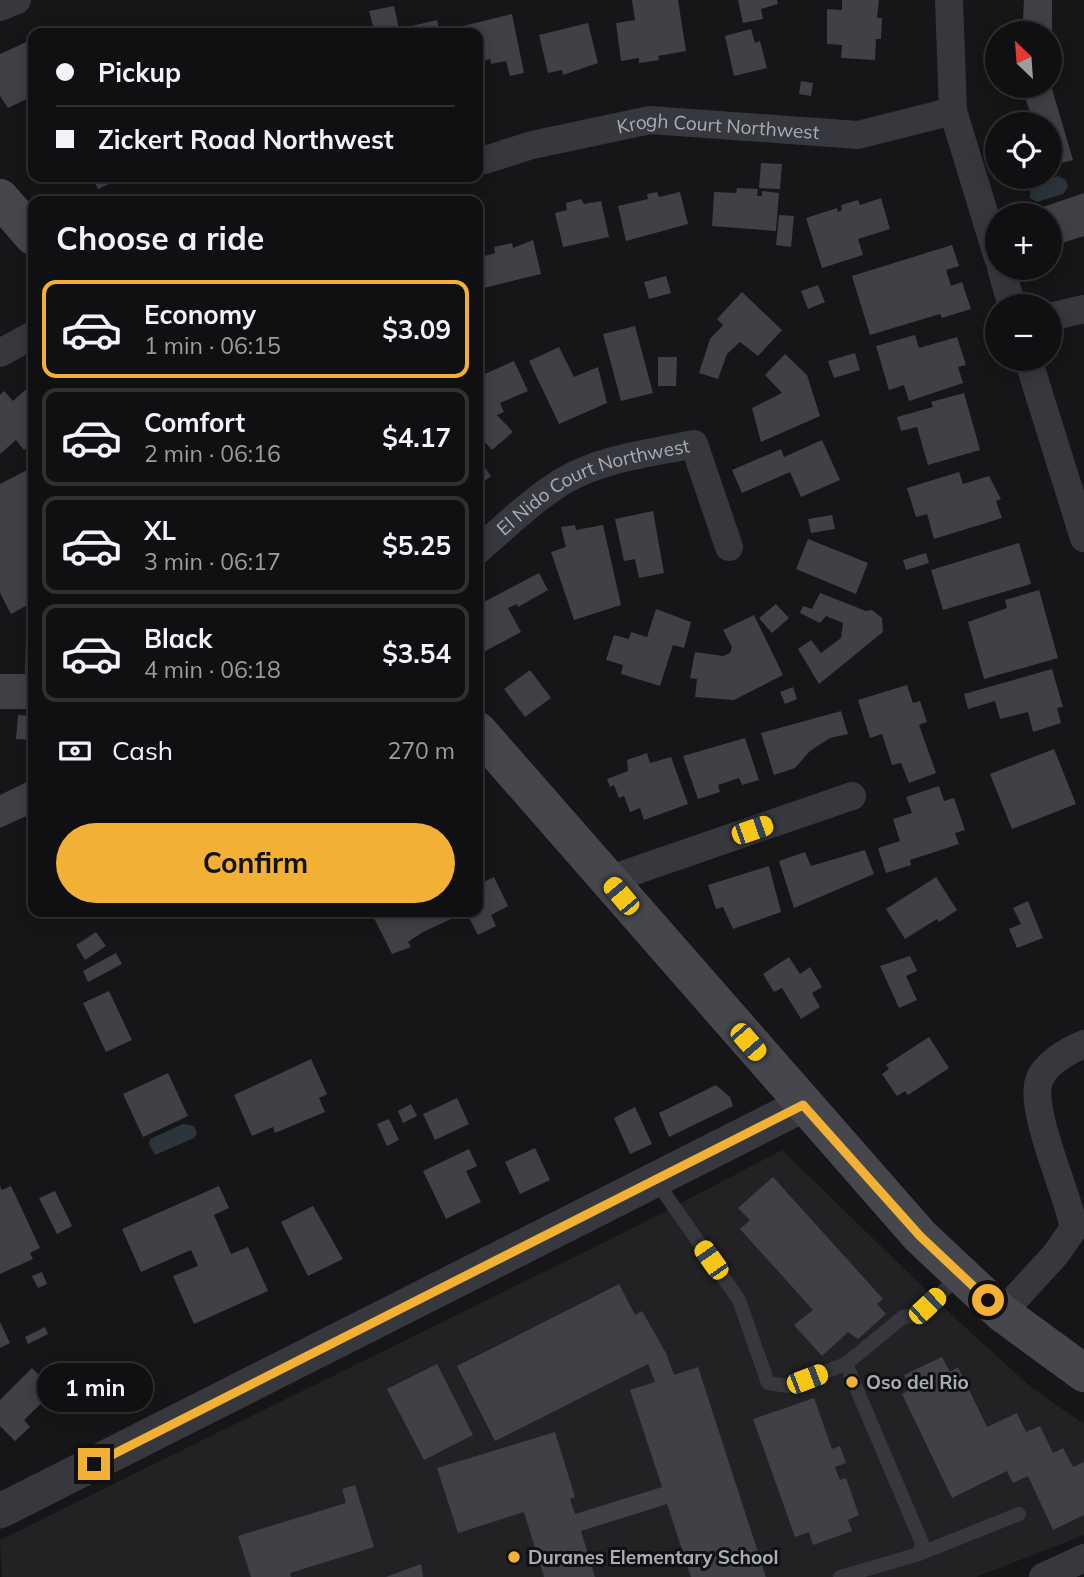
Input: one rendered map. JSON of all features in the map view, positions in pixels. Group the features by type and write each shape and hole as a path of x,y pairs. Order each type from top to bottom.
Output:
{"main road":[{"path":"0,198 28,230"},
{"path":"483,737 920,1236 1002,1313 1084,1373"}],"street":[{"path":"0,7 17,0"},
{"path":"950,0 953,111 985,216"},
{"name":"Krogh Court Northwest","path":"485,160 532,145 650,120 858,135 953,111"},
{"path":"1062,314 1084,309"},
{"path":"0,353 28,338"},
{"path":"1032,371 1084,538"},
{"name":"El Nido Court Northwest","path":"483,546 530,504 567,479 608,463 694,444 729,547"},
{"path":"608,880 852,796"},
{"path":"1002,1313 1056,1254 1074,1228 1069,1199 1037,1111 1039,1079 1066,1051 1084,1044"},
{"path":"0,1511 803,1105"},
{"path":"1043,1577 1084,1558"}],"lane":[{"path":"656,1181 739,1300 768,1383 788,1386 846,1364 903,1317 918,1315 961,1274"},
{"path":"846,1364 922,1543 919,1554"},
{"path":"839,1577 919,1554 1019,1514"}],"shaded area":[{"path":"1062,178 1066,180 1068,187 1063,194 1037,202 1030,198 1031,189 1062,189"},
{"path":"183,1124 194,1126 197,1133 194,1138 155,1155 149,1144 150,1139"},
{"path":"782,1150 956,1319 1032,1388 1084,1424 1084,1535 976,1577 2,1577 0,1540 633,1228"}],"building":[{"path":"632,0 678,0 686,51 658,56 659,60 639,63 639,58 621,61 616,23 635,20"},
{"path":"738,0 777,0 778,4 761,9 763,19 743,23"},
{"path":"842,0 879,0 877,18 882,18 881,39 876,39 875,60 841,58 842,45 827,44 827,9 842,10"},
{"path":"1024,0 1052,0 1052,21 1017,21 1023,19"},
{"path":"394,6 399,28 374,28 369,11"},
{"path":"512,14 524,73 510,76 506,61 491,64 490,59 483,61 483,28 463,26"},
{"path":"437,20 439,28 403,28"},
{"path":"588,23 598,63 563,75 562,70 548,73 539,35"},
{"path":"751,29 755,43 760,41 767,68 734,76 725,36"},
{"path":"28,41 28,98 8,108 0,96 0,54"},
{"path":"801,81 813,83 811,96 799,94"},
{"path":"1025,98 1055,98 1059,112 1030,112"},
{"path":"1062,123 1073,160 1062,163"},
{"path":"761,163 782,164 780,189 759,188"},
{"path":"94,182 113,182 98,189"},
{"path":"737,188 758,189 757,196 762,196 762,191 779,193 776,231 712,226 714,192 736,193"},
{"path":"657,192 659,197 680,192 688,224 626,241 618,206 648,199 647,194"},
{"path":"1084,193 1084,236 1062,243 1062,203 1055,203"},
{"path":"881,198 890,229 858,239 863,255 822,268 806,218 837,208 838,212 842,210 841,205 858,200 860,205"},
{"path":"581,199 584,204 601,201 609,237 563,247 555,213 567,210 566,203"},
{"path":"779,215 794,216 791,247 776,245"},
{"path":"533,240 541,274 483,288 483,257 495,253 494,247 512,243 513,248"},
{"path":"952,245 959,266 946,270 951,286 962,282 971,309 942,318 940,314 870,335 852,276"},
{"path":"666,276 671,293 649,299 644,282"},
{"path":"818,285 825,302 808,309 801,291"},
{"path":"742,292 782,330 758,356 740,342 727,354 718,379 699,373 710,339 723,325 717,319"},
{"path":"635,326 653,393 621,401 603,334"},
{"path":"915,335 919,348 957,337 966,365 958,367 963,383 909,401 904,385 889,390 876,346"},
{"path":"559,347 574,377 598,367 607,403 559,424 529,361"},
{"path":"855,353 860,370 834,378 828,361"},
{"path":"785,354 807,375 820,416 761,442 752,408 782,393 765,375"},
{"path":"658,357 677,357 676,386 658,386"},
{"path":"514,361 528,391 500,403 504,412 497,415 513,432 492,450 483,440 483,375"},
{"path":"28,388 28,446 24,450 16,440 0,454 0,395 4,391 13,401"},
{"path":"964,393 980,450 928,465 917,427 901,431 897,417 933,407 931,402"},
{"path":"822,440 840,480 801,497 790,472 742,493 732,470 781,449 784,457"},
{"path":"483,466 491,476 483,482"},
{"path":"28,470 28,605 11,614 0,593 0,484"},
{"path":"959,472 963,484 989,476 1001,499 996,501 1002,518 934,539 927,514 916,517 907,488"},
{"path":"653,511 664,573 639,578 635,559 624,561 615,519"},
{"path":"832,515 835,529 811,533 808,519"},
{"path":"575,525 576,530 603,525 621,605 574,620 551,552 566,547 561,527"},
{"path":"808,539 868,563 856,594 796,569"},
{"path":"1019,543 1031,584 943,610 931,570"},
{"path":"926,553 929,563 906,570 903,560"},
{"path":"539,573 548,590 518,607 517,604 508,608 521,632 483,652 483,602"},
{"path":"1039,590 1058,658 984,679 968,622 1007,608 1005,600"},
{"path":"820,593 866,611 872,610 882,618 883,632 819,684 798,649 811,640 821,653 841,638 843,623 826,616 820,623 800,613 803,606 812,609"},
{"path":"776,604 789,618 772,633 759,618"},
{"path":"656,609 691,622 684,648 673,645 660,686 621,674 623,665 606,660 614,635 629,639 631,632 647,637"},
{"path":"754,615 783,675 734,700 695,697 697,679 690,678 695,652 723,656 730,653 732,647 723,630"},
{"path":"28,633 28,709 0,709 0,674 25,674"},
{"path":"1052,669 1063,707 1057,708 1061,723 1033,732 1028,712 1000,719 995,701 968,709 964,694"},
{"path":"530,670 551,698 525,717 504,689"},
{"path":"907,685 913,703 920,701 927,722 919,725 936,773 909,783 901,763 892,765 882,734 870,738 858,700"},
{"path":"793,687 797,699 785,704 780,692"},
{"path":"841,711 848,734 830,738 810,751 795,768 774,775 761,733"},
{"path":"18,715 28,716 28,740 16,739"},
{"path":"745,738 759,780 742,785 739,778 718,785 720,792 698,799 683,756"},
{"path":"1054,749 1076,804 1012,829 990,774"},
{"path":"647,753 650,763 671,757 688,804 644,820 640,808 630,812 624,796 619,798 614,785 610,787 607,779 628,771 627,760"},
{"path":"28,781 28,815 0,828 0,795"},
{"path":"939,786 944,801 954,798 965,830 955,833 959,844 910,860 911,865 886,873 878,848 900,841 893,819 912,813 906,797"},
{"path":"865,850 874,874 794,908 779,861 805,852 811,866"},
{"path":"769,866 781,912 733,929 723,907 716,909 708,885"},
{"path":"494,877 508,906 491,915 496,926 478,935 469,917 483,917 483,882"},
{"path":"936,877 957,910 905,939 886,909"},
{"path":"1028,901 1043,938 1017,948 1009,929 1021,924 1013,908"},
{"path":"374,917 455,917 408,942 411,947 392,954"},
{"path":"96,932 106,946 85,960 76,945"},
{"path":"116,953 122,964 88,982 83,971"},
{"path":"910,956 917,971 906,976 917,1000 899,1008 880,966"},
{"path":"789,957 800,974 810,967 822,987 812,993 820,1007 801,1019 782,988 774,992 763,974"},
{"path":"109,991 132,1040 106,1052 83,1003"},
{"path":"929,1037 949,1068 908,1095 905,1091 897,1096 882,1074 889,1069 886,1065"},
{"path":"311,1059 327,1094 319,1098 325,1112 275,1133 273,1127 252,1136 234,1095"},
{"path":"168,1073 188,1116 143,1137 123,1094"},
{"path":"716,1085 730,1097 733,1106 669,1137 659,1113"},
{"path":"457,1098 469,1124 435,1140 423,1114"},
{"path":"411,1104 417,1116 403,1123 398,1111"},
{"path":"635,1107 652,1144 630,1154 614,1118"},
{"path":"389,1119 399,1140 387,1146 377,1124"},
{"path":"535,1148 550,1180 520,1194 505,1162"},
{"path":"469,1149 477,1166 466,1171 481,1202 446,1219 423,1171"},
{"path":"773,1177 883,1299 877,1304 886,1314 858,1339 848,1332 822,1356 794,1325 813,1310 740,1229 750,1220 738,1208"},
{"path":"0,1186 2,1190 11,1186 40,1248 30,1253 33,1259 0,1274"},
{"path":"219,1186 229,1208 214,1215 231,1254 248,1247 268,1291 194,1324 173,1276 198,1266 191,1250 141,1272 122,1229"},
{"path":"55,1191 72,1226 57,1234 39,1198"},
{"path":"313,1206 343,1259 308,1276 281,1222"},
{"path":"42,1272 47,1284 38,1288 32,1276"},
{"path":"619,1284 635,1315 642,1311 666,1353 674,1375 698,1367 766,1577 691,1577 667,1504 581,1531 595,1577 544,1577 524,1512 458,1533 437,1468 555,1432 575,1497 570,1499 575,1514 662,1487 630,1390 655,1382 648,1364 495,1441 457,1366"},
{"path":"0,1322 10,1343 0,1348"},
{"path":"45,1327 48,1334 28,1344 25,1337"},
{"path":"942,1357 950,1372 958,1367 987,1427 1017,1413 1026,1432 1040,1426 1053,1453 1063,1448 1073,1467 1084,1462 1084,1515 1053,1530 1028,1476 1013,1483 1007,1471 952,1498 902,1394 911,1389 904,1375"},
{"path":"437,1364 473,1435 424,1460 387,1389"},
{"path":"32,1368 54,1391 24,1420 30,1427 15,1441 0,1426 0,1400"},
{"path":"814,1398 832,1449 840,1446 846,1463 835,1467 840,1480 846,1478 859,1515 848,1520 852,1531 813,1545 809,1532 795,1537 753,1419"},
{"path":"355,1485 374,1547 290,1573 291,1577 251,1577 238,1536 346,1503 342,1489"},
{"path":"421,1564 423,1577 386,1577"}],"place":[{"name":"Oso del Rio","path":"852,1382"},
{"name":"Duranes Elementary School","path":"514,1557"}],"route":[{"path":"94,1464 803,1105 920,1236 988,1300"}]}
